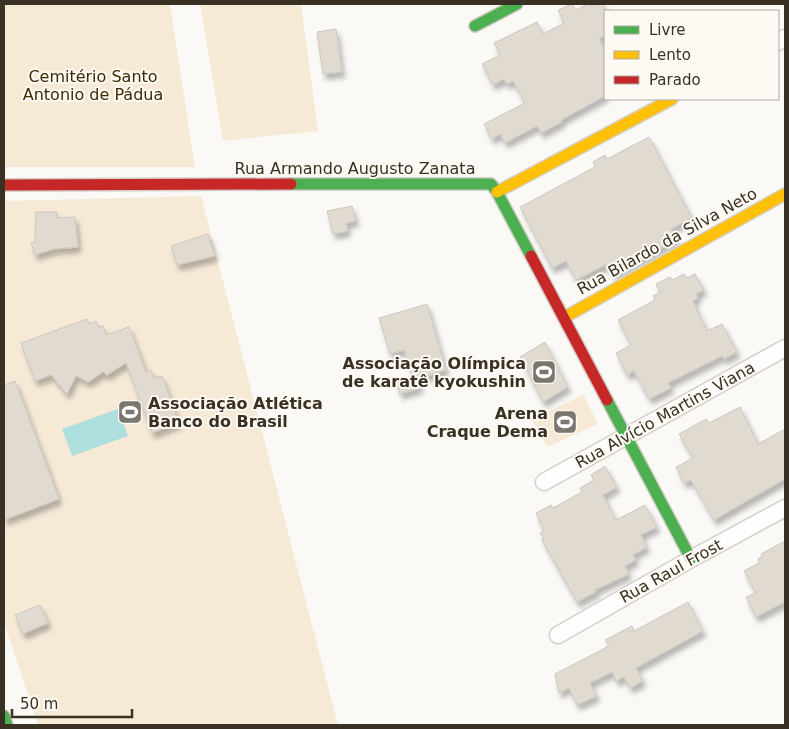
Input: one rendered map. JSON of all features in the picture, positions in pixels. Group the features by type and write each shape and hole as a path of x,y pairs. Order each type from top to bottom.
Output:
{"street":[{"path":"475,26 518,4"},
{"path":"670,100 497,192 565,317 691,559"},
{"name":"Rua Armando Augusto Zanata","path":"4,185 491,184 497,192"},
{"name":"Rua Bilardo da Silva Neto","path":"565,317 785,194"},
{"name":"Rua Alvício Martins Viana","path":"544,482 785,348"},
{"name":"Rua Raul Frost","path":"558,635 785,508"},
{"path":"4,716 7,725"}],"green space":[{"name":"Cemitério Santo Antonio de Pádua","path":"4,4 170,4 195,167 4,167"},
{"path":"200,4 301,4 318,131 223,141"},
{"name":"Associação Atlética Banco do Brasil","path":"201,196 338,725 38,725 4,623 4,201"},
{"name":"Arena Craque Dema","path":"582,395 598,424 547,447 532,420"}],"water":[{"path":"118,409 128,436 72,456 62,429"}],"building":[{"path":"572,4 576,10 588,4 605,4 604,36 599,39 604,49 604,97 541,133 537,126 505,143 500,134 492,139 484,124 525,103 513,81 507,84 504,79 493,85 482,64 500,55 494,43 537,22 543,34 564,23 558,10"},
{"path":"336,29 342,72 323,74 317,32"},
{"path":"649,137 692,218 671,229 677,239 613,275 607,264 576,280 566,261 552,268 520,207 595,167 593,162 605,155 607,159"},
{"path":"352,206 356,221 346,223 348,231 333,234 327,211"},
{"path":"36,212 57,212 57,218 75,217 78,247 54,249 35,255 31,243 35,242"},
{"path":"208,234 215,256 177,265 171,246"},
{"path":"684,274 687,278 695,274 704,290 696,294 698,298 693,301 707,331 722,324 737,352 724,359 722,356 668,383 671,388 649,399 634,371 627,375 616,353 631,345 618,320 655,300 653,296 660,292 656,284 670,277 672,280"},
{"path":"427,304 446,370 418,379 420,388 400,394 396,381 412,376 404,350 390,354 379,318"},
{"path":"87,319 89,324 96,321 98,327 103,326 106,335 129,327 146,372 151,370 154,378 162,376 179,423 152,433 126,363 107,375 103,372 88,382 76,376 67,394 51,375 35,381 21,343"},
{"name":"Associação Olímpica de karatê kyokushin","path":"545,342 568,387 543,402 520,357"},
{"path":"15,381 59,499 4,520 4,385"},
{"path":"740,407 758,444 785,429 785,479 714,520 691,480 684,483 676,467 693,458 679,434 706,419 709,423"},
{"path":"605,466 617,487 603,495 616,520 645,505 657,527 641,535 647,547 633,555 636,560 625,566 629,574 595,590 596,592 577,602 542,540 544,539 540,533 544,531 536,513 551,505 553,508 582,492 580,488 594,480 591,475"},
{"path":"785,541 785,602 756,617 746,597 756,593 744,571 759,563 758,559 762,557 761,554"},
{"path":"688,602 703,631 636,668 643,681 630,688 624,677 616,681 612,672 590,683 597,696 577,705 569,688 559,693 555,674 609,646 605,640 632,626 634,631"},
{"path":"40,605 48,623 23,634 15,615"}],"traffic: fast":[{"path":"475,26 517,4"},
{"path":"291,184 491,184 531,256"},
{"path":"607,400 691,559"},
{"path":"4,716 7,725"}],"traffic: slow":[{"path":"497,192 670,100"},
{"path":"565,317 785,194"}],"traffic: jam":[{"path":"4,185 291,184"},
{"path":"531,256 607,400"}],"place":[{"name":"Associação Olímpica de karatê kyokushin","path":"544,372"},
{"name":"Associação Atlética Banco do Brasil","path":"130,412"},
{"name":"Arena Craque Dema","path":"565,422"}]}
